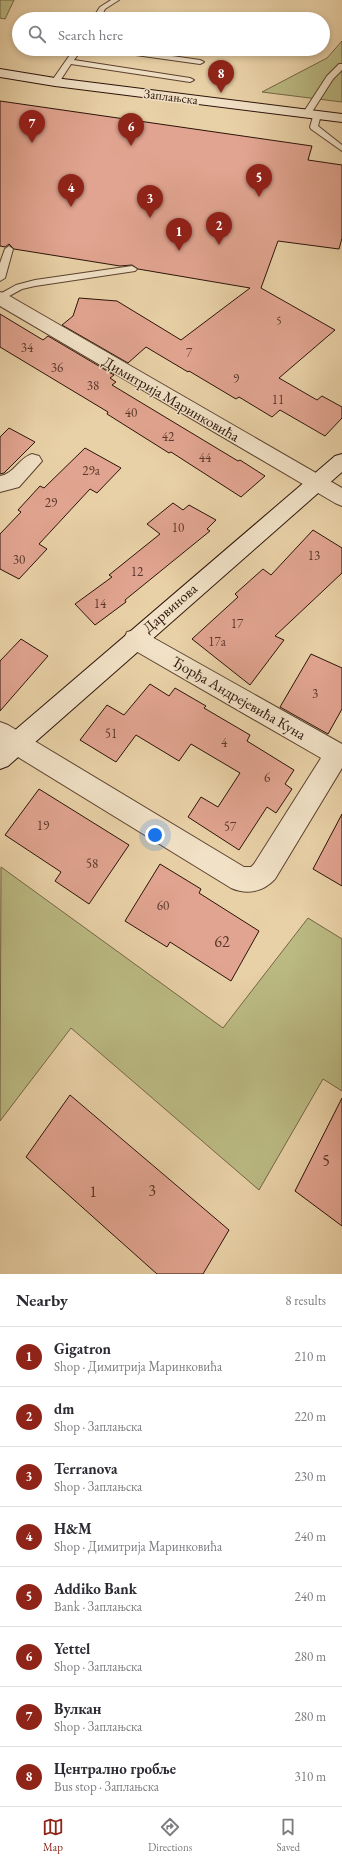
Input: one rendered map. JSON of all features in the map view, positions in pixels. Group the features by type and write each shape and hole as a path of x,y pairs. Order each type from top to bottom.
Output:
{"street":[{"name":"Заплањска","path":"0,72 56,82 342,118"},
{"name":"Димитрија Маринковића","path":"0,298 342,498"},
{"path":"0,484 12,482 32,461"},
{"name":"Дарвинова","path":"6,745 135,639 342,461"},
{"name":"Ђорђа Андрејевића Куна","path":"135,639 339,756"},
{"path":"6,745 240,879 247,880 254,880 266,870 339,756"}],"lane":[{"path":"100,12 102,8 116,0"},
{"path":"56,82 74,56"},
{"path":"157,56 200,62"},
{"path":"70,62 190,80"},
{"path":"342,66 330,78 312,114 314,127 342,149"},
{"path":"0,278 9,249"},
{"path":"0,298 19,287 35,283 132,269"}],"shaded area":[{"path":"0,0 14,0 5,19 0,18"},
{"path":"342,41 342,102 262,92 327,58"},
{"path":"1,867 223,1028 308,918 342,939 342,1091 323,1079 259,1190 71,1028 0,1121"}],"building":[{"path":"0,101 312,146 308,160 342,165 342,238 339,249 278,241 261,288 335,330 279,378 317,400 322,396 342,407 342,418 325,436 280,410 272,417 239,397 236,399 146,347 128,363 62,325 73,316 79,298 117,301 181,340 250,288 138,269 132,265 120,266 14,249 9,244 5,247 0,246"},
{"path":"0,314 43,340 48,336 114,375 110,378 116,382 112,385 265,476 241,497 171,452 169,453 107,414 108,412 0,347"},
{"path":"9,428 35,442 4,473 0,474 0,437"},
{"path":"85,448 121,468 97,493 90,489 39,544 47,549 19,579 0,569 0,534 21,512 18,510 40,486 44,488"},
{"path":"173,503 183,510 189,505 216,520 207,529 210,531 125,600 126,602 95,625 75,604 112,577 109,575 160,534 147,524"},
{"path":"313,530 342,548 342,573 275,636 284,640 250,685 192,639 238,597 235,594 263,569 271,575"},
{"path":"21,639 48,656 0,711 0,661"},
{"path":"311,654 342,668 342,709 328,734 280,707"},
{"path":"150,684 169,696 175,688 206,706 204,708 250,735 247,741 294,770 285,784 292,789 276,813 267,807 239,850 188,817 201,797 218,807 240,773 191,744 179,761 136,735 116,762 80,740 107,705 124,715"},
{"path":"39,789 129,845 89,904 55,881 61,872 5,835"},
{"path":"342,814 342,886 313,869"},
{"path":"160,864 201,889 199,893 259,931 231,981 170,942 167,947 125,921"},
{"path":"70,1095 229,1230 203,1274 157,1274 26,1157"},
{"path":"342,1098 342,1226 295,1191"}],"place":[{"name":"Централно гробље","path":"221,93"},
{"name":"Вулкан","path":"32,143"},
{"name":"Yettel","path":"131,146"},
{"name":"Addiko Bank","path":"259,197"},
{"name":"H&M","path":"71,207"},
{"name":"Terranova","path":"150,218"},
{"name":"dm","path":"219,245"},
{"name":"Gigatron","path":"179,251"}]}
